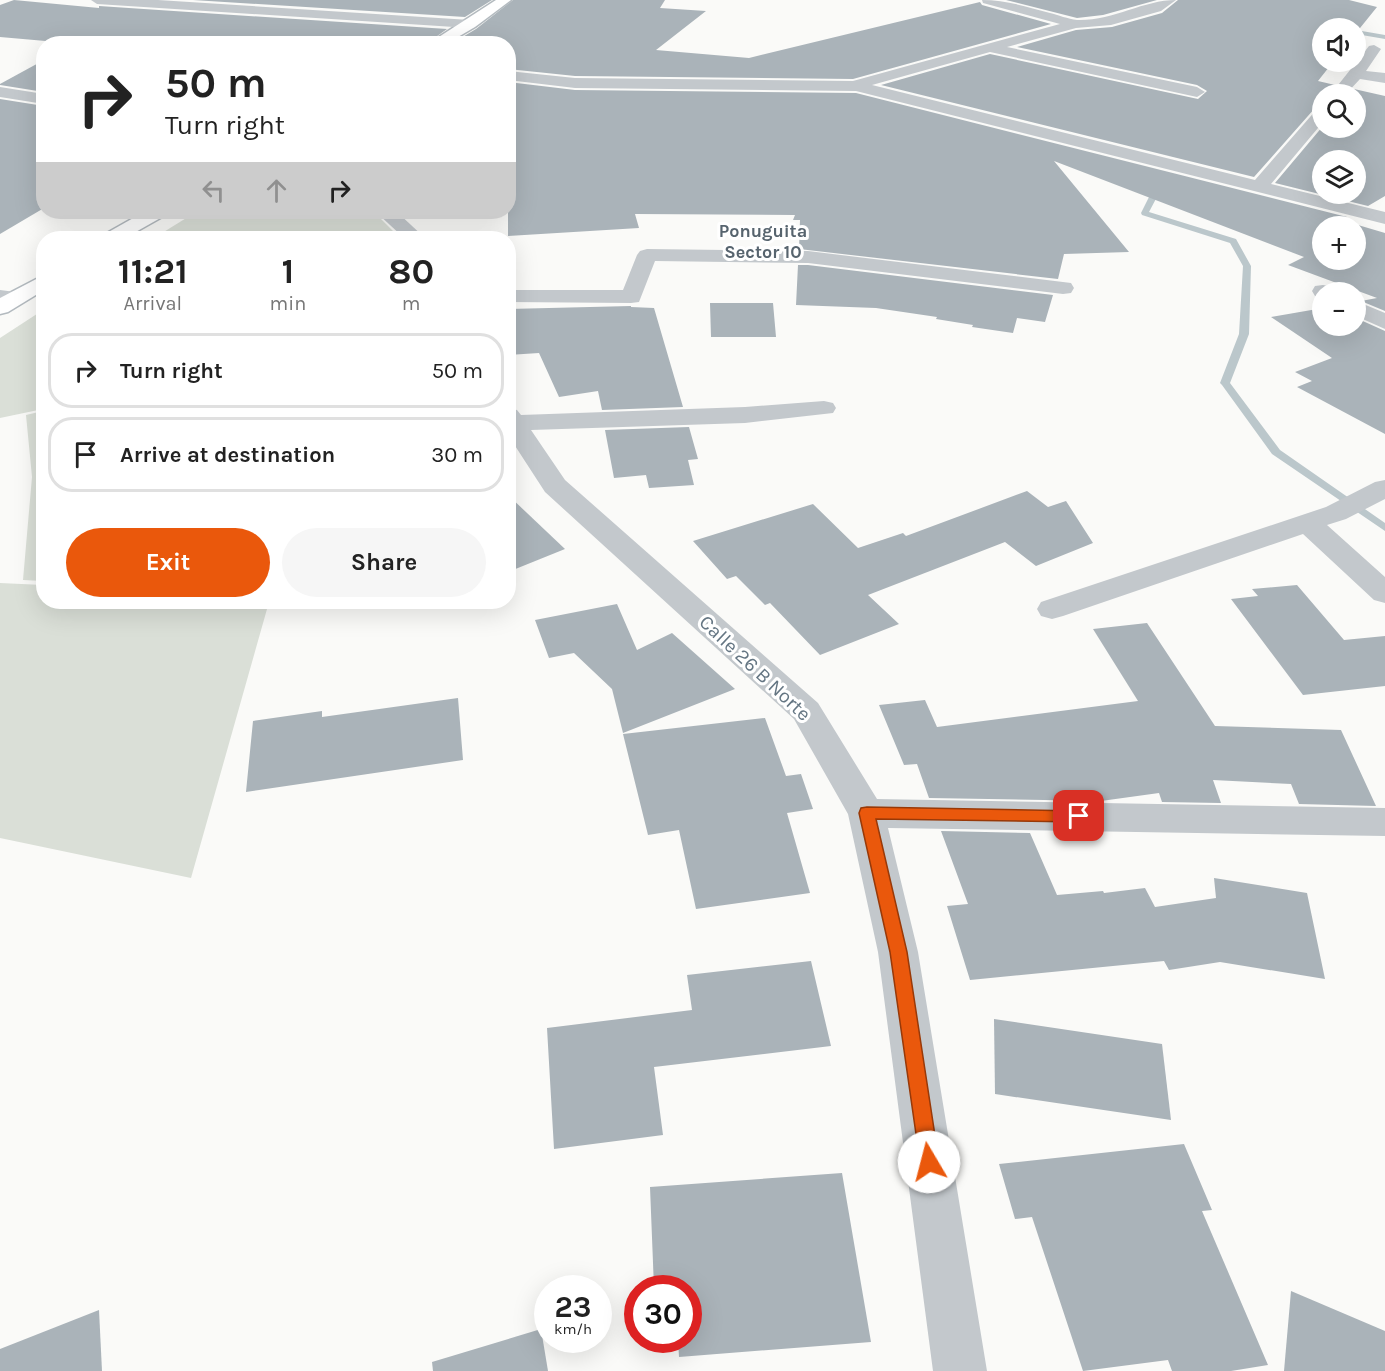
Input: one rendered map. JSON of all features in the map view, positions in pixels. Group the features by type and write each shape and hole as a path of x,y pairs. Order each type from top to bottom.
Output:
{"main road":[{"path":"449,36 505,0"},
{"path":"124,231 145,219"},
{"path":"5,300 36,284"}],"street":[{"path":"97,0 470,24"},
{"path":"988,0 1075,24"},
{"path":"856,86 1075,24 1106,22 1156,8 1170,0"},
{"path":"400,20 418,6"},
{"path":"990,48 1197,92"},
{"path":"1347,84 1374,49"},
{"path":"1356,74 1385,78"},
{"path":"516,76 575,83 856,86 1385,218"},
{"path":"0,93 36,98"},
{"path":"1259,187 1312,125"},
{"path":"394,219 407,231"},
{"path":"516,296 631,297 647,255 808,257 1063,288"},
{"path":"1366,313 1385,322"},
{"path":"516,419 745,415 824,408"},
{"name":"Calle 26 B Norte","path":"516,427 555,486 806,711 867,813 898,952 960,1371"},
{"path":"1052,609 1336,513 1385,488"},
{"path":"1308,523 1385,593"},
{"path":"867,813 1385,822"}],"shaded area":[{"path":"185,219 381,219 393,231 165,231"},
{"path":"36,315 36,410 0,418 0,338"},
{"path":"36,413 36,581 23,580 32,477 26,415"},
{"path":"0,583 36,585 36,609 267,609 191,878 0,838"}],"building":[{"path":"14,0 99,8 99,6 447,29 437,36 36,36 36,40 0,37 0,5"},
{"path":"193,0 492,0 465,17"},
{"path":"513,0 665,0 660,8 706,11 656,50 749,58 980,2 982,5 1051,24 853,79 575,76 516,70 516,36 464,36"},
{"path":"1006,0 1157,0 1103,15 1077,18"},
{"path":"1178,0 1349,0 1377,7 1366,21 1366,18 1312,18 1312,72 1325,72 1318,81 1331,84 1312,84 1312,111 1254,177 881,85 990,54 1198,99 1207,91 1197,85 1017,47 1076,30 1112,27 1162,13"},
{"path":"36,64 36,91 0,84"},
{"path":"516,83 575,90 856,93 1343,216 1312,216 1312,270 1366,270 1366,227 1385,233 1385,311 1366,303 1366,300 1377,298 1366,294 1366,282 1334,282 1288,265 1304,257 1054,161 1129,252 1064,254 1058,279 799,249 800,220 793,220 795,215 635,214 639,228 516,236 516,231 508,231 508,219 516,219"},
{"path":"1366,92 1385,96 1385,196 1368,206 1360,204 1366,204 1366,150 1312,150 1312,192 1275,183 1313,138 1366,138"},
{"path":"0,99 36,105 36,213 0,234"},
{"path":"798,265 1053,295 1045,322 1017,318 1013,333 972,327 973,325 936,319 937,317 876,308 796,305"},
{"path":"710,303 773,303 776,337 711,337"},
{"path":"631,306 654,308 683,407 602,410 598,391 559,397 539,353 516,354 516,309"},
{"path":"1312,310 1312,336 1366,336 1366,322 1385,331 1385,434 1297,387 1312,381 1295,372 1332,358 1271,317"},
{"path":"689,427 698,459 688,460 694,485 649,488 646,475 614,478 605,430"},
{"path":"1027,491 1048,507 1066,501 1093,543 1036,566 1005,542 868,595 899,624 820,655 770,603 765,605 736,576 727,579 693,541 813,504 858,548 903,533 906,536"},
{"path":"516,503 565,549 516,569"},
{"path":"1297,585 1344,640 1385,636 1385,686 1303,695 1231,599 1258,596 1252,589"},
{"path":"617,604 637,650 672,633 735,689 623,733 612,689 574,653 549,658 535,620"},
{"path":"1147,623 1215,726 1341,730 1376,806 1299,804 1291,784 1213,780 1221,803 1162,802 1159,793 1101,801 929,798 917,764 904,765 879,705 925,700 937,727 1138,701 1093,629"},
{"path":"458,698 463,760 246,792 253,721 322,711 322,717"},
{"path":"765,718 786,776 801,774 813,809 787,813 810,893 696,909 679,830 648,835 623,734"},
{"path":"941,831 1030,833 1057,895 1145,888 1155,907 1216,898 1214,878 1307,893 1325,979 1220,962 1169,970 1164,961 970,980 947,906 968,904"},
{"path":"811,961 831,1046 654,1067 663,1135 554,1149 547,1028 692,1010 687,975"},
{"path":"994,1019 1162,1044 1171,1120 995,1094"},
{"path":"1184,1144 1212,1210 1202,1211 1268,1365 1231,1371 1172,1371 1168,1360 1083,1371 1032,1217 1015,1219 999,1164"},
{"path":"842,1173 871,1342 679,1357 679,1353 702,1353 702,1275 653,1275 650,1187"},
{"path":"1291,1291 1385,1331 1385,1371 1284,1371"},
{"path":"99,1310 102,1371 0,1371 0,1349"},
{"path":"534,1331 534,1353 545,1353 548,1371 433,1371 432,1362"}],"waterway":[{"path":"1366,34 1385,37"},
{"path":"1154,195 1145,213 1233,241 1247,266 1244,334 1225,383 1276,452 1385,528"}],"district":[{"name":"Ponuguita Sector 10","path":"763,241"}],"route":[{"path":"929,1162 898,952 867,813 1079,816"}]}
